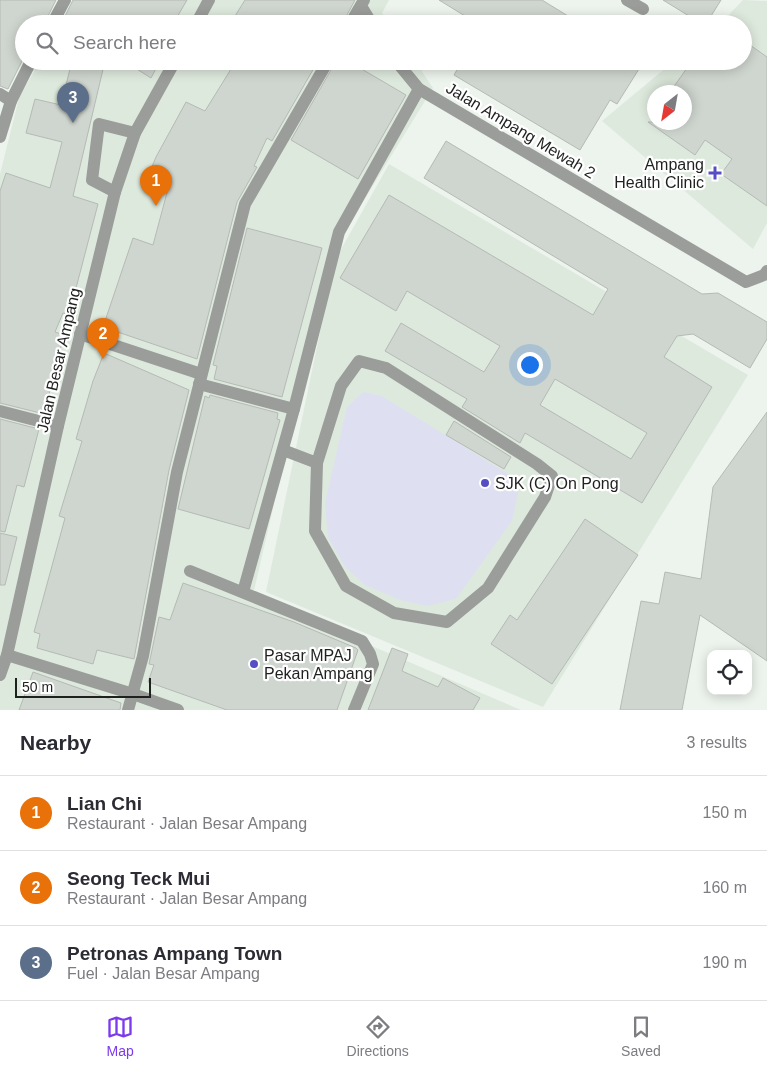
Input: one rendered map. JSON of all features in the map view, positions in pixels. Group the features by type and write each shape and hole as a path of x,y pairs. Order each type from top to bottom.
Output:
{"street":[{"path":"57,15 65,0"},
{"path":"201,15 209,0"},
{"path":"627,0 643,9"},
{"path":"355,15 362,3"},
{"path":"362,3 368,15"},
{"path":"0,136 6,97 25,70"},
{"name":"Jalan Besar Ampang","path":"0,676 7,656 58,426 115,192 135,133 170,70"},
{"path":"128,710 143,656 177,472 246,204 323,70"},
{"name":"Jalan Ampang Mewah 2","path":"403,70 419,89 746,282 764,275 767,271"},
{"path":"243,592 294,409 339,232 419,89"},
{"path":"115,192 92,180 99,124 135,133"},
{"path":"80,334 200,379 294,409"},
{"path":"359,361 386,368 552,476 545,497 488,588 447,622 394,613 346,586 315,531 317,463 341,386 359,361"},
{"path":"0,411 58,426"},
{"path":"283,450 317,463"},
{"path":"190,571 362,641 373,664 354,710"},
{"path":"7,656 133,694 178,710"}],"shaded area":[{"path":"76,0 389,0 382,13 383,15 67,15"},
{"name":"Ampang Health Clinic","path":"743,0 767,1 767,223 753,249 602,121 663,70 752,70 752,15 729,15"},
{"path":"35,70 421,70 433,88 332,252 253,595 521,710 0,710 0,174 19,98"},
{"name":"SJK (C) On Pong","path":"389,164 748,375 543,707 266,592 335,260"},
{"path":"363,392 382,396 510,475 518,493 512,521 456,599 427,606 400,600 365,585 345,567 328,537 325,503 347,407"}],"building":[{"path":"0,0 56,0 48,15 15,15 15,70 18,70 8,89 0,86"},
{"path":"73,0 187,0 178,15 66,15"},
{"path":"245,0 355,0 347,15 236,15"},
{"path":"439,0 542,0 566,15 463,15"},
{"path":"663,0 721,0 712,15 687,15"},
{"path":"752,46 767,57 767,206 721,174 732,159 705,140 695,155 659,130 692,130 692,85 675,85 686,70 752,70"},
{"path":"70,70 103,70 73,196 98,204 69,315 63,313 55,332 64,335 44,414 0,403 0,191 6,173 50,188 62,142 26,133 35,99 61,105"},
{"path":"138,70 155,70 151,78"},
{"path":"230,70 313,70 272,141 267,138 254,166 257,167 237,202 197,359 103,327 133,238 153,245 169,185 148,176 156,157 186,102 205,111"},
{"path":"331,70 363,70 406,95 358,179 291,140"},
{"path":"457,70 638,70 617,104 610,100 580,150 454,75"},
{"path":"446,141 702,294 718,293 767,322 767,339 750,368 693,334 677,336 664,357 712,387 642,503 525,433 520,443 462,407 467,399 385,351 401,323 484,372 500,346 407,291 396,311 340,278 389,195 593,315 608,289 424,178","holes":["555,379 647,433 631,459 540,405"]},
{"path":"247,228 322,248 282,397 214,379 217,366 213,365"},
{"path":"104,353 189,390 169,470 134,659 97,650 93,664 37,648 40,634 34,632 65,518 59,516 82,441 76,439 93,381"},
{"path":"210,395 278,413 277,419 280,420 249,529 178,509 205,396 209,398"},
{"path":"767,412 767,661 700,615 682,710 620,710 641,601 659,604 665,572 701,579 713,487"},
{"path":"0,419 39,429 24,487 17,485 5,532 0,531"},
{"path":"454,421 511,457 504,469 446,435"},
{"path":"585,519 638,555 552,684 491,644 510,615 517,620"},
{"path":"0,533 17,537 5,585 0,585"},
{"name":"Pasar MPAJ Pekan Ampang","path":"183,583 294,622 356,648 358,650 337,710 227,710 148,682 154,665 149,664 159,617 170,620"},
{"path":"392,648 408,654 402,671 438,687 443,678 480,698 473,710 368,710"},
{"path":"33,672 121,703 120,710 19,710"}],"place":[{"name":"Petronas Ampang Town","path":"73,123"},
{"name":"Ampang Health Clinic","path":"715,173"},
{"name":"Lian Chi","path":"156,206"},
{"name":"Seong Teck Mui","path":"103,359"},
{"name":"SJK (C) On Pong","path":"485,483"},
{"name":"Pasar MPAJ Pekan Ampang","path":"254,664"}]}
